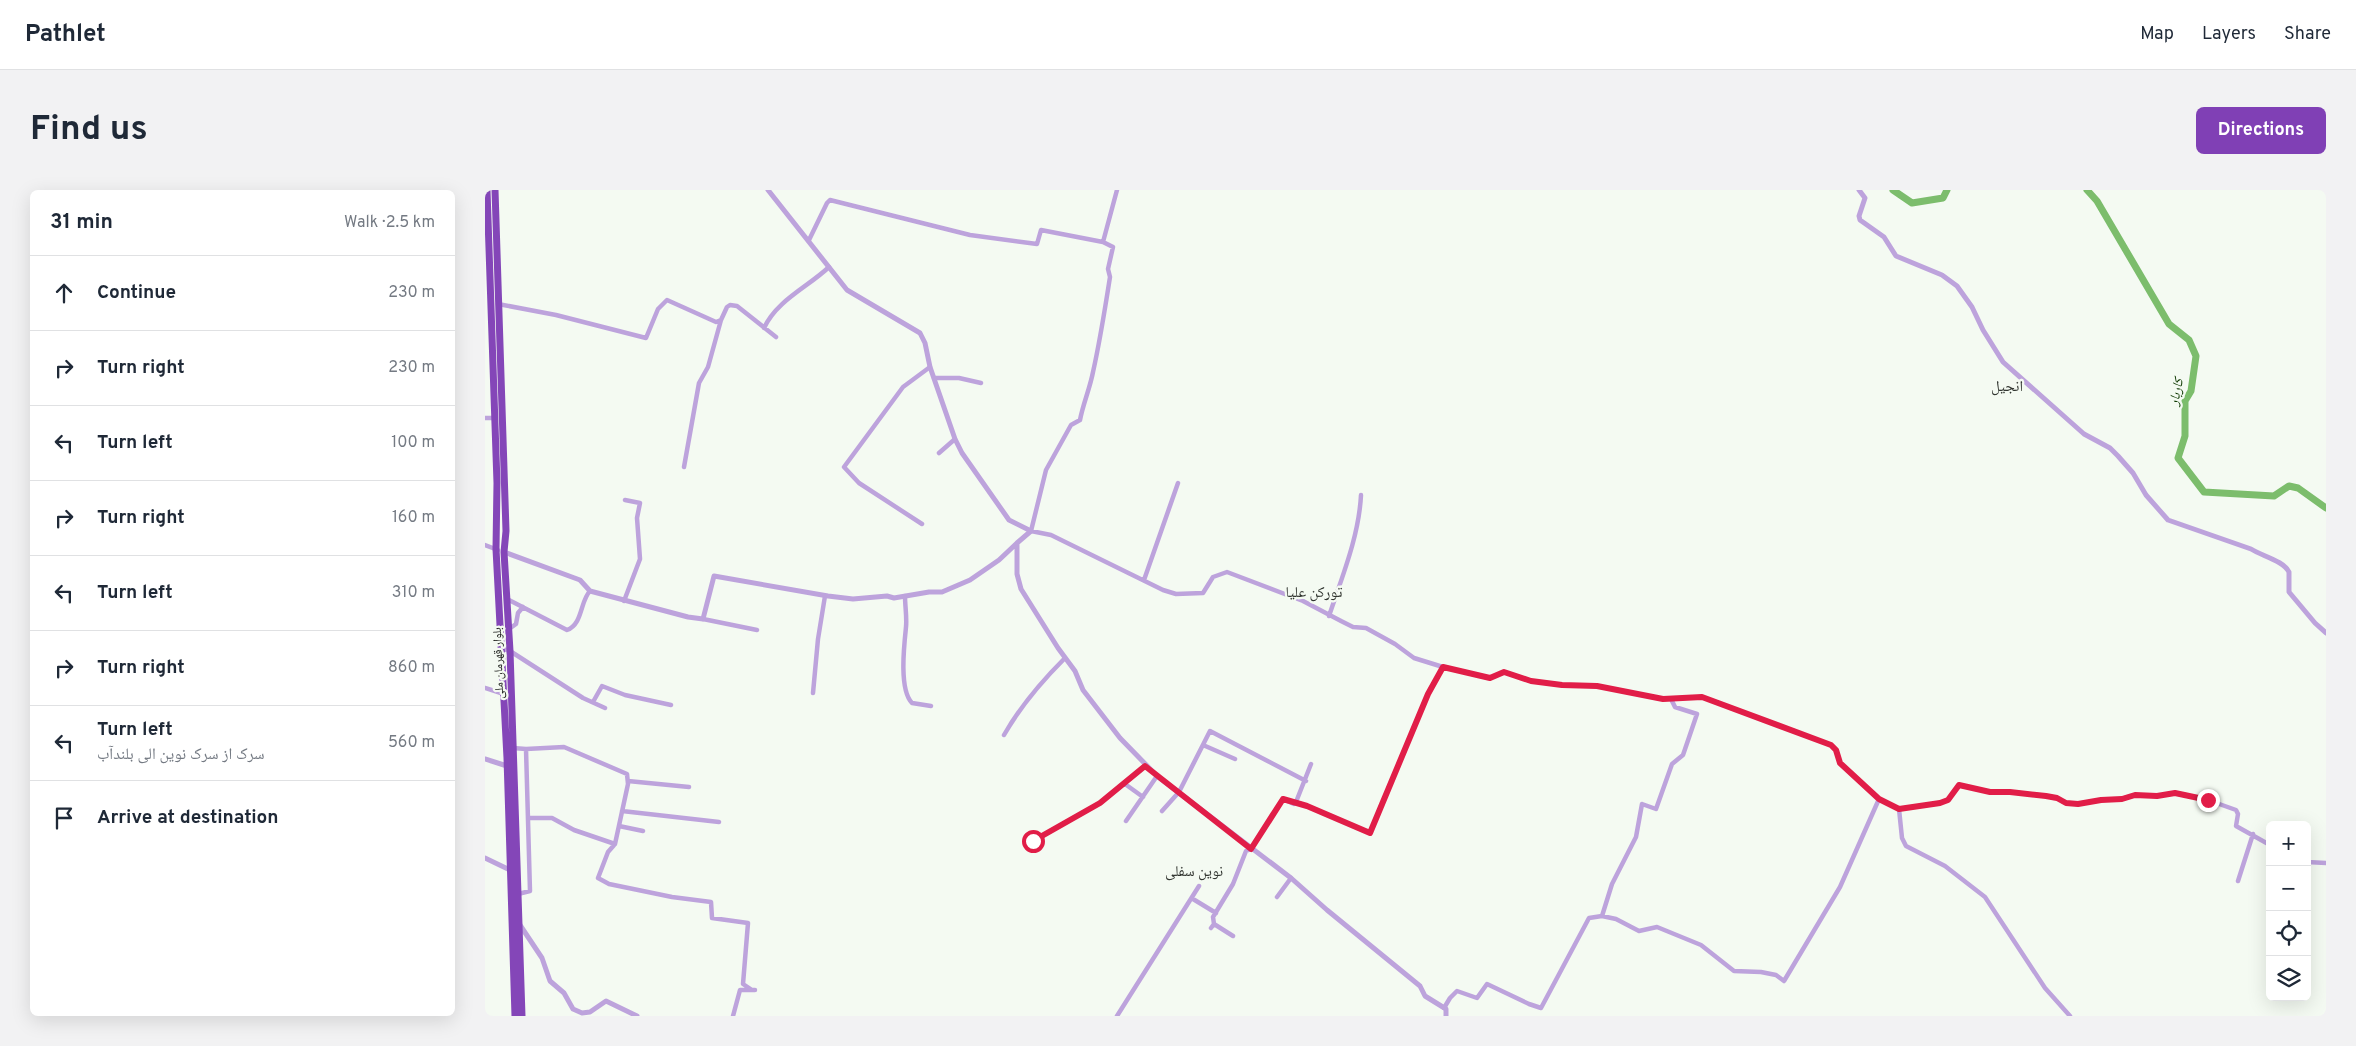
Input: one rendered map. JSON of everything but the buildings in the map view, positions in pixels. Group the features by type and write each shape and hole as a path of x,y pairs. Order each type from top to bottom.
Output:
{"highway":[{"name":"بلوار قهرمان ملی","path":"487,190 487,273 497,483 496,549 507,766 515,1016"},
{"name":"بلوار قهرمان ملی","path":"495,190 506,531 504,552 510,651 522,1016"}],"street":[{"path":"768,190 847,290 920,333 925,343 930,368 955,439 972,470 1009,520 1031,531 1051,535 1163,590 1193,595 1203,593 1213,577 1227,572 1303,600 1329,616 1353,627 1366,628 1395,644 1414,658 1443,667 1490,678 1504,672 1531,681 1562,685 1597,686 1663,699 1702,697 1831,745 1836,750 1840,763 1879,799 1899,809 1940,803 1948,800 1959,785 1990,792 2046,796 2057,798 2066,803 2078,804 2122,799 2135,795 2157,796 2175,793 2213,801 2236,810 2238,814 2237,826 2266,842"},
{"path":"1103,242 1117,190"},
{"path":"1859,190 1865,198 1865,203 1859,216 1861,220 1884,237 1896,256 1948,278 1957,286 1972,307 1983,330 2003,362 2084,434 2114,452 2133,473 2151,501 2168,520 2251,549 2263,557 2283,564 2289,572 2287,587 2293,599 2326,633"},
{"path":"703,619 713,576 825,596 853,599 942,592 969,580 999,560 1031,531 1046,470 1071,425 1080,420 1093,371 1113,247 1088,237 1041,230 1037,244 971,235 830,200 809,240"},
{"path":"764,328 769,317 792,294 829,267"},
{"path":"498,304 556,315 646,338 658,309 667,300 678,303 715,322 721,320"},
{"path":"684,467 699,383 713,353 721,320 727,306 737,306 776,337"},
{"path":"922,524 859,483 844,467 903,387 930,368"},
{"path":"934,378 959,378 981,383"},
{"path":"485,418 495,418"},
{"path":"939,453 955,439"},
{"path":"1145,580 1178,483"},
{"path":"1329,616 1344,573 1360,509 1361,495"},
{"path":"624,601 640,558 637,518 640,503 625,500"},
{"path":"1017,543 1017,574 1021,589 1075,671 1083,690 1094,706 1145,766 1291,878 1420,986 1425,996 1444,1008 1446,1016"},
{"path":"485,545 580,580 590,591 624,601 757,630"},
{"path":"507,599 567,630 571,629 581,614 586,596 590,591"},
{"path":"813,693 818,639 825,596"},
{"path":"905,596 906,642 903,661 906,695 912,703 931,706"},
{"path":"509,629 516,624 518,613 523,608"},
{"path":"501,648 510,651 605,708"},
{"path":"1005,736 1035,688 1065,658"},
{"path":"1233,936 1212,926 1213,917 1233,884 1247,851 1251,849 1283,799 1294,804 1297,802 1370,833 1428,694 1443,667"},
{"path":"593,702 602,686 625,695 671,705"},
{"path":"485,688 504,694"},
{"path":"1602,916 1612,884 1636,837 1642,804 1656,809 1673,764 1683,755 1697,714 1675,707 1671,699"},
{"path":"1162,811 1179,792 1210,731 1305,781"},
{"path":"1203,745 1235,759"},
{"path":"513,748 564,747 627,774 628,781 615,844 608,852 598,878 609,884 672,897 711,902 712,918 749,924 743,984 754,990 740,990 733,1016"},
{"path":"518,894 530,891 526,749"},
{"path":"485,759 507,766"},
{"path":"1297,802 1311,764"},
{"path":"1033,841 1100,803 1145,766"},
{"path":"1126,821 1157,776"},
{"path":"628,781 689,787"},
{"path":"1125,784 1143,797"},
{"path":"1444,1008 1457,991 1477,998 1487,984 1541,1008 1589,918 1602,916 1616,919 1639,930 1657,927 1701,945 1734,971 1761,972 1776,975 1784,981 1840,887 1879,799"},
{"path":"1899,809 1902,838 1906,846 1945,866 1985,897 2045,988 2069,1016"},
{"path":"622,811 719,822"},
{"path":"528,818 552,818 574,830 615,844"},
{"path":"619,826 643,831"},
{"path":"2238,881 2253,834"},
{"path":"485,858 510,870"},
{"path":"2311,862 2326,863"},
{"path":"1277,897 1291,878"},
{"path":"1117,1016 1199,886"},
{"path":"1193,898 1215,913"},
{"path":"512,919 519,924 542,958 550,981 564,993 573,1009 582,1013 590,1012 606,1001 637,1016"}],"waterway":[{"name":"کاربار","path":"1893,190 1912,203 1943,198 1947,190"},
{"name":"کاربار","path":"2087,190 2097,201 2169,324 2189,340 2196,356 2191,391 2185,401 2185,436 2178,458 2204,492 2274,496 2289,486 2298,488 2326,508"}],"district":[{"name":"انجيل","path":"2007,387"},
{"name":"ټوړکن علیا","path":"1314,593"},
{"name":"نوین سفلى","path":"1194,872"}],"route":[{"path":"1033,841 1100,803 1145,766 1251,849 1283,799 1294,804 1297,802 1359,830 1370,833 1428,694 1443,667 1490,678 1504,672 1531,681 1562,685 1597,686 1663,699 1702,697 1831,745 1836,750 1840,763 1879,799 1899,809 1940,803 1948,800 1956,786 1959,785 1990,792 2046,796 2057,798 2066,803 2078,804 2122,799 2135,795 2165,796 2171,793 2208,800"}]}
